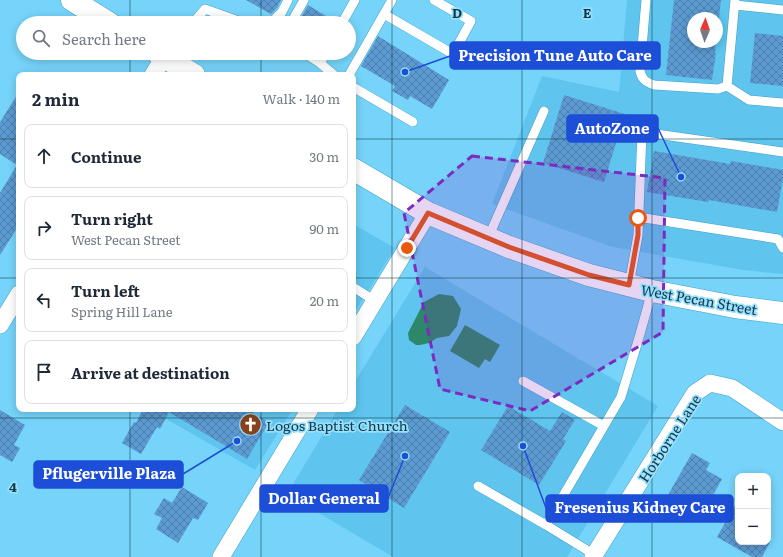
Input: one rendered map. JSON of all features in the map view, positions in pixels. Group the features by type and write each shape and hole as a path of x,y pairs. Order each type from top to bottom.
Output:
{"main road":[{"path":"72,0 98,16"},
{"path":"161,60 187,72"},
{"name":"West Pecan Street","path":"356,171 428,213 509,247 589,275 652,291 735,307 783,313"}],"street":[{"path":"356,332 428,213"},
{"path":"0,325 16,299"},
{"name":"Horborne Lane","path":"594,556 696,393 710,383 732,388 783,422"},
{"path":"221,557 308,412"}],"lane":[{"path":"278,16 282,12 288,0"},
{"path":"295,16 304,0"},
{"path":"346,16 355,0"},
{"path":"351,72 392,0"},
{"path":"384,14 453,54 471,21 434,0"},
{"path":"646,0 640,71 641,78 654,85 718,89 727,86"},
{"path":"727,86 735,2 783,10"},
{"path":"199,16 205,9 224,16"},
{"path":"315,60 330,72"},
{"path":"727,86 749,100 783,103"},
{"path":"356,89 413,122"},
{"path":"488,238 544,111"},
{"path":"629,285 638,235 642,132 783,152"},
{"path":"638,218 778,239 783,248"},
{"path":"356,289 375,301"},
{"path":"546,525 621,397 652,291"},
{"path":"523,381 604,426"},
{"path":"478,486 546,525 594,556"}],"highlighted area":[{"path":"472,156 665,178 663,332 530,411 440,389 404,213"}],"shaded area":[{"path":"627,0 783,0 783,274 743,270 613,247 492,204 542,76 619,92"},
{"path":"356,226 395,248 356,310"},
{"path":"425,267 658,406 567,557 393,557 287,494 336,412 356,412 356,380"},
{"path":"439,294 453,296 461,309 457,326 449,336 437,338 429,343 416,345 409,340 408,333 424,302"},
{"path":"465,325 500,345 490,362 485,359 479,368 450,351"},
{"path":"154,412 291,412 255,470"}],"building":[{"path":"246,0 281,0 277,8 271,14"},
{"path":"674,0 721,0 720,12 687,12 687,48 715,48 712,80 666,75"},
{"path":"308,5 326,16 302,16"},
{"path":"755,33 783,36 783,86 750,83"},
{"path":"378,36 449,80 432,109 410,96 408,100 392,91 395,86 361,66"},
{"path":"564,95 625,114 604,182 543,163"},
{"path":"16,97 16,164 0,154 0,122"},
{"path":"654,151 730,164 731,161 783,170 777,212 709,200 708,202 647,192"},
{"path":"16,167 16,230 0,255 0,193"},
{"path":"405,405 450,432 404,508 359,480"},
{"path":"508,406 550,431 562,412 575,420 563,439 566,441 539,485 481,450"},
{"path":"0,410 25,425 14,445 20,448 12,462 0,455"},
{"path":"142,412 169,412 160,429 157,427 141,454 122,443 134,422 136,423"},
{"path":"169,412 252,412 269,422 247,459"},
{"path":"692,453 710,463 706,470 722,479 699,521 686,514 690,507 668,495"},
{"path":"182,487 208,503 198,520 193,518 178,543 156,529 162,518 154,514 164,498 172,503"},
{"path":"735,505 735,545 768,545 762,557 752,557 717,537"}],"place":[{"name":"Precision Tune Auto Care","path":"405,72"},
{"name":"AutoZone","path":"681,177"},
{"name":"Logos Baptist Church","path":"250,425"},
{"name":"Pflugerville Plaza","path":"237,441"},
{"name":"Fresenius Kidney Care","path":"523,446"},
{"name":"Dollar General","path":"405,456"}],"route":[{"path":"407,248 428,213 509,247 589,275 629,285 638,235 638,218"}]}
